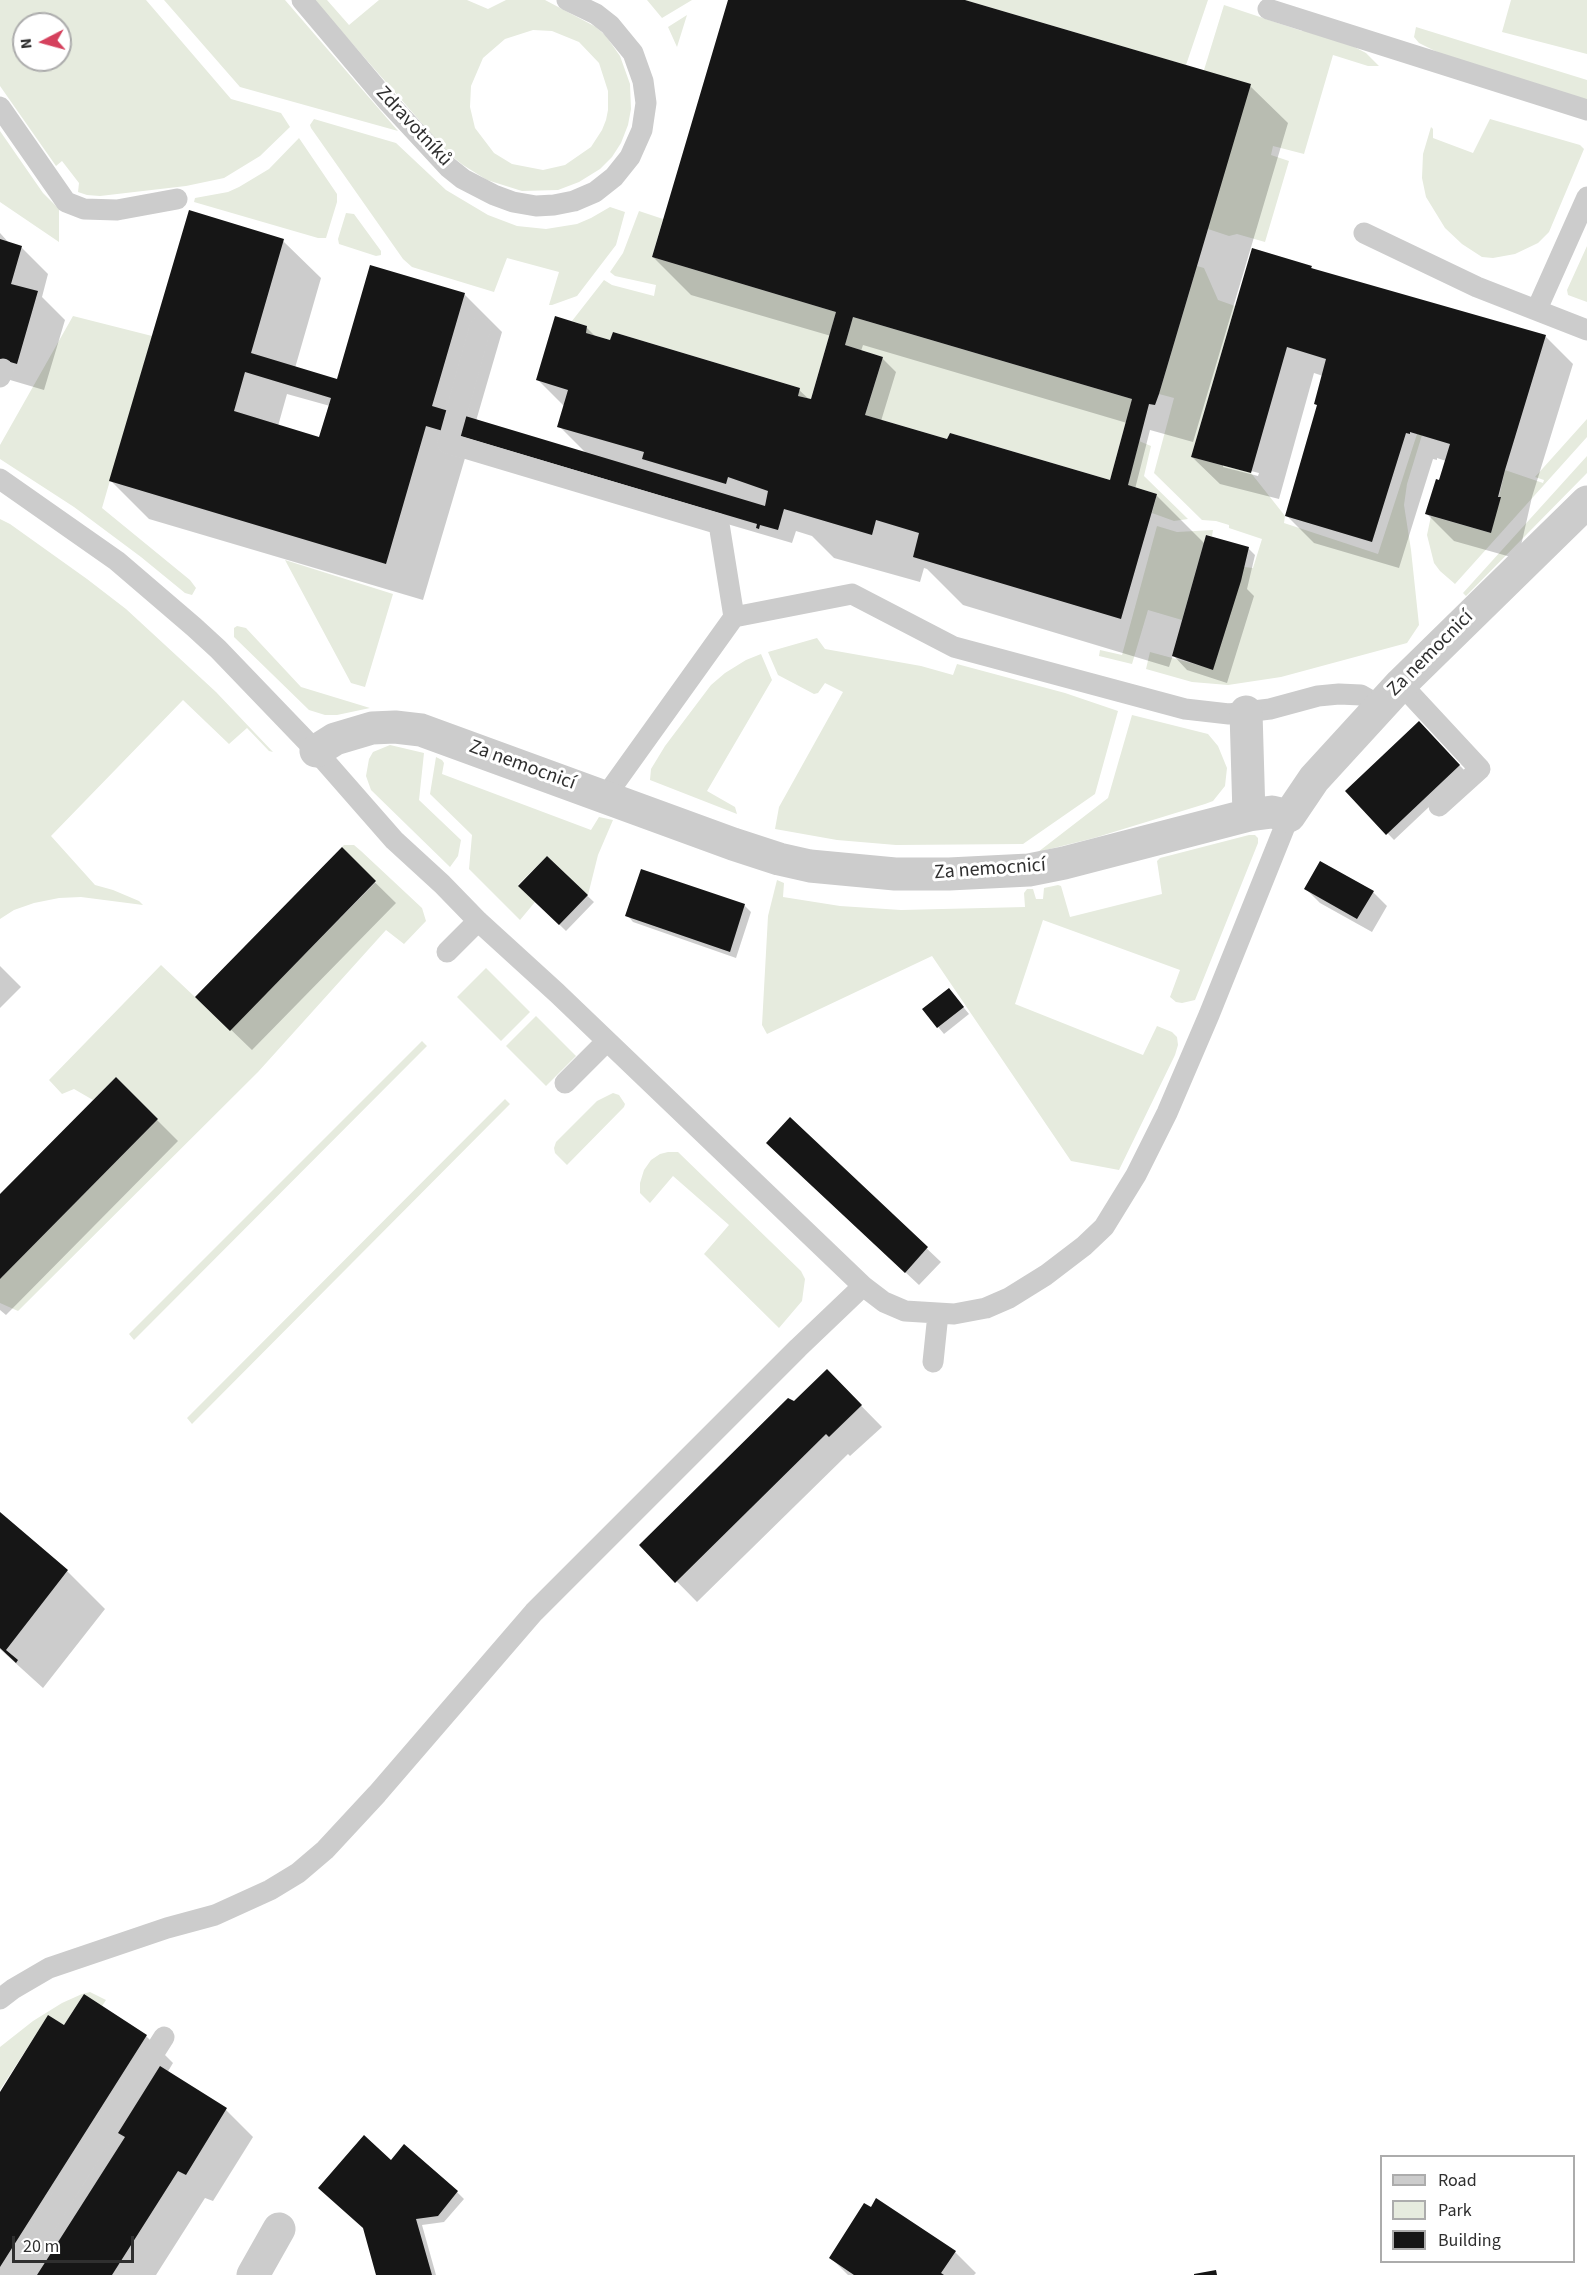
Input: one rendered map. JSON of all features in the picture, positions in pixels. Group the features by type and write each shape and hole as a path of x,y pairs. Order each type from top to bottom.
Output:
{"street":[{"name":"Za nemocnicí","path":"316,751 335,740 372,728 409,728 435,734 779,859 810,866 895,874 994,873 1029,870 1249,815 1272,812 1289,816 1314,779 1390,695 1587,502"},
{"path":"1246,712 1249,815"},
{"path":"252,2275 279,2229"}],"lane":[{"name":"Zdravotníků","path":"302,0 388,102 448,167 463,179 494,195 513,202 536,206 574,201 595,192 614,177 630,157 642,130 646,103 643,81 633,53 610,25 596,14 567,0"},
{"path":"1268,9 1587,110"},
{"path":"0,107 66,202 84,209 117,210 177,199"},
{"path":"1537,309 1587,197"},
{"path":"1364,233 1477,287 1587,330"},
{"path":"480,328 448,443 719,524 734,617"},
{"path":"0,479 117,561 219,649 316,751 394,840 863,1286 884,1302 905,1311 938,1314 970,1313 1009,1298 1068,1259 1104,1227 1136,1175 1167,1113 1289,816"},
{"path":"605,797 734,617 852,594 954,647 1185,709 1229,714 1270,709 1329,695 1390,695 1480,769 1439,806"},
{"path":"447,952 478,921"},
{"path":"565,1083 607,1041"},
{"path":"0,1999 49,1968 167,1928 215,1915 254,1898 298,1873 325,1850 377,1794 534,1612 863,1286"},
{"path":"933,1362 938,1314"},
{"path":"14,2275 165,2037"}],"green space":[{"path":"0,0 146,0 231,99 281,113 290,127 260,156 224,178 186,186 100,196 87,195 78,192 79,183 62,161 56,166 0,86"},
{"path":"164,0 285,0 398,131 240,87"},
{"path":"314,0 327,0 349,25 379,0 467,0 488,9 506,0 545,0 596,27 606,36 620,56 630,84 631,109 628,125 612,157 600,169 579,182 558,190 522,191 487,180 448,153","holes":["533,30 552,31 579,42 599,63 608,91 608,110 602,130 591,147 565,165 543,170 512,164 494,153 475,128 470,107 471,86 483,58 505,39"]},
{"path":"647,0 692,0 662,18"},
{"path":"965,0 1208,0 1186,65"},
{"path":"1511,0 1587,0 1587,54 1502,32"},
{"path":"1224,5 1302,31 1312,25 1366,53 1379,66 1368,66 1333,55 1304,154 1273,146 1271,155 1289,161 1265,242 1237,234 1229,236 1208,229 1204,70"},
{"path":"687,15 677,47 668,27"},
{"path":"1416,27 1587,80 1587,108 1451,59 1419,43 1414,37"},
{"path":"314,119 396,143 446,190 488,215 517,226 546,229 577,224 610,207 625,212 616,245 577,296 552,305 549,305 559,272 507,258 494,292 412,267 403,259 311,128 310,125"},
{"path":"1490,119 1580,145 1584,149 1549,232 1538,243 1515,254 1493,258 1482,257 1462,244 1445,228 1426,197 1422,178 1423,154 1431,127 1433,138 1473,153"},
{"path":"0,131 43,193 59,209 59,242 0,202"},
{"path":"299,138 337,194 337,202 326,238 318,238 194,202 195,198 228,192 269,169"},
{"path":"639,211 663,219 652,257 836,312 811,399 798,396 800,388 613,332 610,340 586,333 587,326 572,321 604,280 612,285 654,296 656,285 615,276 610,272 623,253"},
{"path":"346,213 354,214 381,251 381,255 376,256 339,244 338,239"},
{"path":"1587,246 1587,302 1568,295 1567,290"},
{"path":"1197,266 1204,268 1218,300 1235,306 1191,457 1251,473 1285,516 1284,523 1378,554 1417,434 1422,435 1407,484 1404,505 1419,625 1407,643 1281,677 1228,685 1192,682 1146,669 1150,652 1213,669 1244,567 1253,568 1262,539 1229,528 1229,525 1202,520 1154,473 1174,398 1159,394"},
{"path":"73,316 152,336 102,508 190,580 196,588 192,595 185,593 74,507 0,459 0,445"},
{"path":"853,317 1132,399 1110,480 950,433 947,439 865,415 883,357 845,345"},
{"path":"1587,419 1587,437 1455,584 1440,571 1434,563 1427,535 1431,516 1491,533 1505,470 1543,483 1544,480 1535,477"},
{"path":"1139,441 1151,446 1144,476 1188,519 1174,521 1152,513 1157,494 1128,485"},
{"path":"1587,456 1587,473 1466,596 1463,593"},
{"path":"0,519 126,609 216,692 273,752 269,751 247,728 229,744 183,700 51,836 95,885 113,890 143,905 81,897 59,898 14,910 0,919"},
{"path":"1157,526 1177,532 1213,530 1212,536 1206,535 1182,620 1148,610 1132,664 1099,656 1100,650 1122,655"},
{"path":"285,560 393,594 365,687 351,683"},
{"path":"237,626 246,628 301,687 370,708 337,715 325,715 309,710 234,637 234,628"},
{"path":"817,638 825,649 921,666 953,675 957,664 1065,693 1118,711 1095,794 1023,844 896,845 837,840 775,829 779,807 843,692 825,683 818,693 814,694 778,675 768,652"},
{"path":"761,654 772,680 707,791 735,807 737,814 650,780 651,769 665,746 711,685 725,673"},
{"path":"1132,715 1208,734 1218,746 1227,768 1225,786 1213,801 1205,804 1094,838 1038,852 1108,798"},
{"path":"390,745 424,753 419,800 461,840 458,856 450,867 371,790 366,776 369,759 373,752"},
{"path":"436,757 444,763 442,774 591,830 599,817 613,820 598,855 588,895 547,856 518,885 535,902 520,920 469,869 472,835 430,794"},
{"path":"1255,835 1258,843 1195,1000 1182,1003 1170,997 1180,970 1043,920 1015,1004 1143,1055 1157,1026 1172,1032 1177,1037 1178,1045 1175,1055 1119,1170 1071,1161 932,956 767,1034 762,1025 768,916 777,880 784,883 783,897 840,906 901,910 1025,907 1024,893 1027,889 1033,889 1036,899 1043,899 1044,888 1058,885 1061,886 1070,917 1162,894 1157,861 1160,858"},
{"path":"354,845 361,851 422,908 426,921 404,944 386,930 258,1072 18,1311 0,1303 0,1279 158,1119 116,1077 93,1100 74,1089 62,1094 49,1080 161,965 230,1030 376,882 342,847"},
{"path":"486,968 530,1012 501,1041 457,997"},
{"path":"536,1016 576,1056 546,1086 506,1046"},
{"path":"422,1041 427,1046 134,1340 129,1334"},
{"path":"613,1093 619,1095 625,1104 624,1107 567,1165 555,1153 556,1142 597,1101"},
{"path":"505,1099 510,1104 192,1424 187,1418"},
{"path":"668,1152 678,1152 801,1271 805,1279 802,1301 779,1328 704,1254 729,1225 673,1176 650,1203 640,1193 644,1170 651,1160"},
{"path":"90,1992 106,2000 102,2006 84,1994 64,2025 48,2016 0,2090 0,2047 33,2021 62,2003 82,1994"}],"building":[{"path":"728,0 965,0 1251,84 1159,394 1155,405 1149,404 1128,485 1157,494 1121,619 913,557 919,533 876,520 872,535 784,509 778,530 760,525 759,529 756,528 757,524 426,426 386,564 109,481 189,210 284,239 251,353 337,379 370,265 465,293 432,406 765,506 768,491 728,477 726,484 642,459 644,452 557,427 568,390 536,380 555,316 587,326 586,333 610,340 613,332 800,388 798,396 811,399 836,312 652,257","holes":["853,317 1132,399 1110,480 950,433 947,439 865,415 883,357 845,345","245,372 331,398 319,437 234,411"]},
{"path":"0,239 22,246 11,284 38,291 17,364 0,359"},
{"path":"1252,248 1312,266 1311,268 1546,335 1505,470 1498,497 1501,497 1491,533 1425,514 1450,444 1410,432 1410,434 1406,433 1372,542 1285,516 1317,405 1314,404 1326,359 1287,347 1251,473 1191,457"},
{"path":"1206,535 1249,547 1241,581 1213,670 1172,656"},
{"path":"1419,721 1460,765 1386,835 1345,791"},
{"path":"342,847 376,881 230,1031 195,997"},
{"path":"547,856 588,895 559,925 518,886"},
{"path":"1320,861 1374,891 1357,919 1304,889"},
{"path":"641,869 745,904 730,952 625,916"},
{"path":"949,988 964,1007 937,1028 922,1009"},
{"path":"116,1077 158,1119 0,1279 0,1194"},
{"path":"790,1117 928,1247 905,1273 766,1143"},
{"path":"827,1369 862,1405 829,1437 826,1434 675,1583 639,1545 788,1398 794,1401"},
{"path":"0,1512 68,1570 6,1650 18,1660 16,1663 0,1648"},
{"path":"84,1994 147,2035 0,2267 0,2092 48,2015 64,2025"},
{"path":"160,2066 227,2108 186,2175 178,2171 112,2275 37,2275 125,2137 118,2133"},
{"path":"364,2135 391,2160 404,2144 458,2191 438,2216 416,2219 432,2275 376,2275 363,2228 318,2188"},
{"path":"876,2198 956,2251 941,2273 944,2275 854,2275 829,2258 864,2203 871,2207"},
{"path":"1216,2270 1217,2275 1194,2275 1194,2274"}]}
